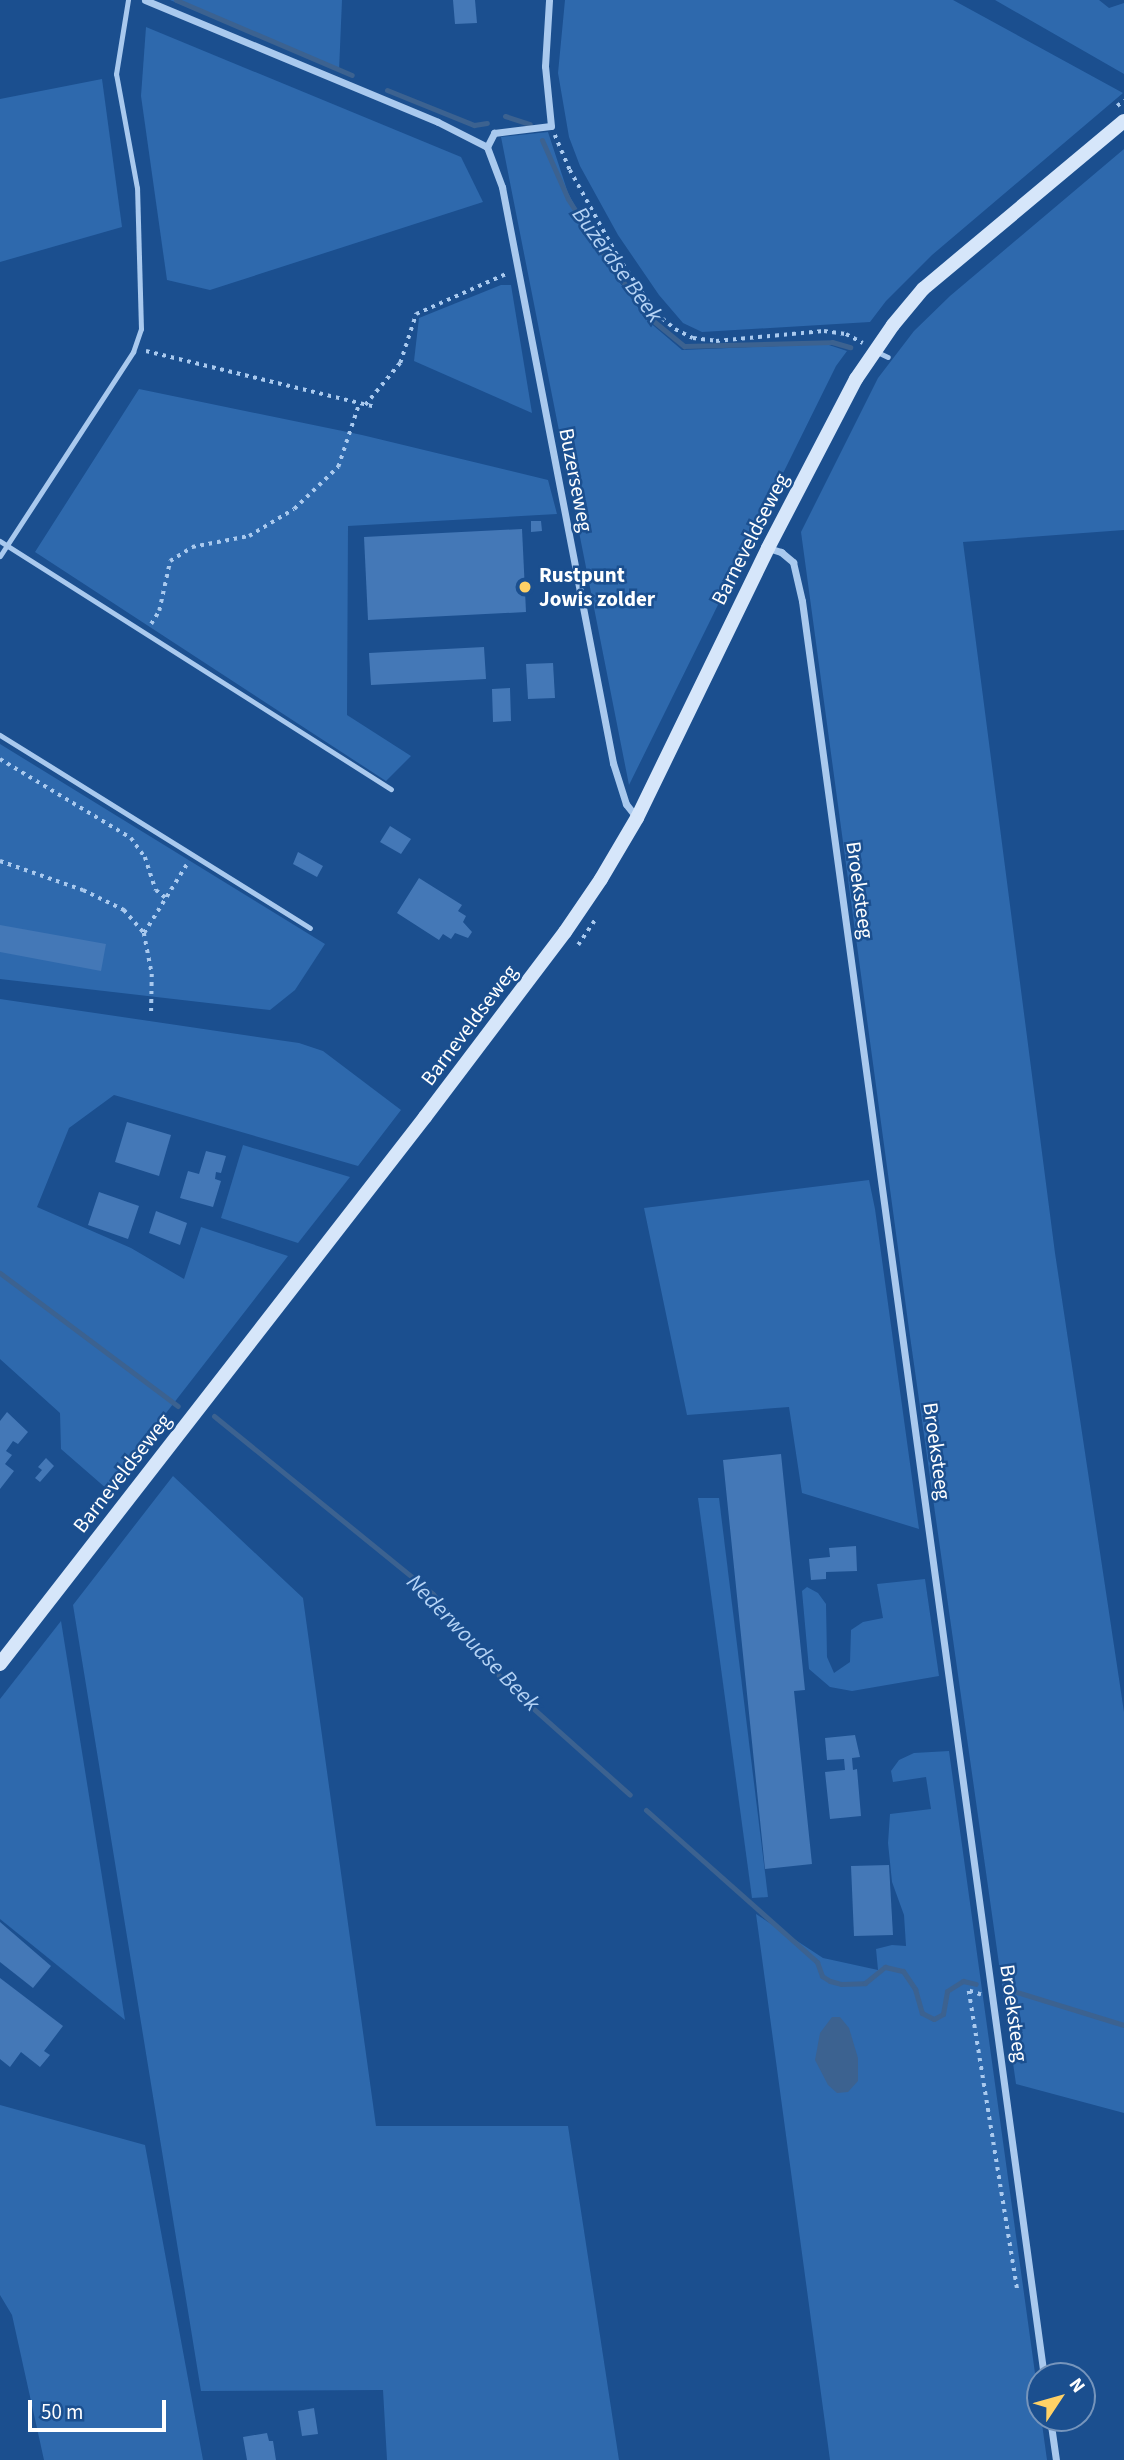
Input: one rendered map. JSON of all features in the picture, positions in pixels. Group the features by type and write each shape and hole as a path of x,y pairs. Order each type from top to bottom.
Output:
{"main road":[{"name":"Barneveldseweg","path":"0,1664 549,954 601,879 636,818 768,548 856,379 882,354 923,289 1124,121"}],"street":[{"path":"145,0 426,117 487,147 494,133 551,126 545,66 549,0"},
{"name":"Buzerseweg","path":"487,147 502,187 613,762 626,804 636,818"},
{"name":"Broeksteeg","path":"768,548 780,552 793,562 800,587 995,2000 1042,2362"},
{"path":"1052,2432 1056,2460"}],"lane":[{"path":"0,556 134,348 141,329 136,188 116,74 128,0"},
{"path":"0,541 391,789"},
{"path":"0,735 310,929"}],"path":[{"path":"551,126 570,170 618,257 656,313 675,329 693,338 716,341 824,331 846,334 882,354"},
{"path":"145,633 159,611 170,561 192,547 249,536 294,509 338,467 362,404 400,363 416,314 517,268"},
{"path":"134,348 375,407"},
{"path":"0,759 131,838 145,857 156,890 166,898"},
{"path":"144,933 193,855"},
{"path":"0,861 5,865 83,890 124,910 144,933 152,974 151,1013"},
{"path":"995,2000 969,1991 1019,2300"}],"shaded area":[{"path":"170,0 342,0 339,71"},
{"path":"565,0 953,0 1123,93 932,255 886,301 870,322 702,332 683,323 659,295 618,235 580,166 569,137 558,73"},
{"path":"995,0 1099,0 1109,8 1124,3 1124,74"},
{"path":"146,27 461,157 483,202 210,290 167,280 141,96"},
{"path":"102,79 122,227 0,262 0,99"},
{"path":"548,132 568,193 609,268 648,321 682,350 826,344 847,351 836,366 629,785 501,137"},
{"path":"1124,149 1124,530 963,542 1055,1253 1124,1712 1124,2113 1016,2084 908,1322 801,532 878,378 914,331 950,296"},
{"path":"501,285 511,285 532,413 414,361 419,318"},
{"path":"139,389 362,435 548,480 557,514 348,526 347,715 411,756 386,781 35,552"},
{"path":"0,744 325,944 295,990 270,1010 0,979"},
{"path":"0,999 299,1043 323,1051 401,1110 358,1166 114,1095 69,1128 37,1207 131,1248 184,1279 201,1227 288,1256 107,1489 61,1449 60,1413 0,1359"},
{"path":"243,1145 350,1177 298,1243 221,1218"},
{"path":"869,1180 919,1529 802,1493 789,1407 687,1415 644,1208"},
{"path":"173,1476 303,1598 376,2126 568,2126 619,2460 387,2460 383,2390 201,2391 73,1605"},
{"path":"698,1498 719,1498 768,1897 752,1898"},
{"path":"925,1579 939,1676 852,1691 830,1687 809,1669 802,1591 807,1587 818,1593 826,1604 827,1657 834,1673 850,1662 851,1630 863,1622 883,1618 877,1584"},
{"path":"61,1621 125,2020 0,1919 0,1699"},
{"path":"949,1751 1033,2362 1026,2362 1026,2432 1043,2432 1047,2460 830,2460 756,1914 823,1958 878,1970 876,1949 892,1945 906,1946 904,1915 892,1882 888,1843 890,1814 931,1809 926,1777 893,1782 891,1771 899,1760 914,1753"},
{"path":"832,2017 840,2017 849,2028 858,2058 858,2081 848,2092 837,2093 828,2085 815,2060 820,2033"},
{"path":"0,2105 145,2145 203,2460 44,2460 12,2315 0,2295"}],"building":[{"path":"453,0 475,0 477,23 455,24"},
{"path":"531,521 541,521 542,531 531,532"},
{"path":"522,529 526,612 368,620 364,537"},
{"path":"484,647 486,679 371,685 369,653"},
{"path":"553,663 555,698 528,699 526,664"},
{"path":"510,688 511,721 493,722 492,689"},
{"path":"390,826 411,839 401,854 380,842"},
{"path":"298,852 323,866 317,877 293,864"},
{"path":"419,878 462,905 458,911 466,916 463,922 472,932 468,938 455,933 451,939 443,934 439,940 397,913"},
{"path":"0,925 106,944 101,971 0,952"},
{"path":"127,1122 171,1135 159,1176 115,1162"},
{"path":"206,1151 226,1156 221,1173 216,1172 215,1179 221,1181 213,1207 180,1198 188,1171 199,1174"},
{"path":"99,1192 139,1206 128,1239 88,1225"},
{"path":"156,1211 187,1223 180,1245 149,1233"},
{"path":"7,1412 28,1432 18,1444 13,1441 6,1451 12,1455 5,1464 14,1471 0,1489 0,1421"},
{"path":"781,1454 805,1690 794,1691 812,1864 765,1869 723,1460"},
{"path":"46,1458 54,1466 40,1482 35,1478 42,1470 38,1467"},
{"path":"856,1546 857,1571 826,1572 826,1579 811,1580 809,1559 830,1557 829,1548"},
{"path":"855,1735 860,1757 852,1758 853,1770 857,1769 861,1816 830,1819 825,1772 845,1770 844,1759 827,1760 825,1738"},
{"path":"889,1865 893,1935 854,1936 851,1866"},
{"path":"0,1922 51,1966 33,1988 0,1962"},
{"path":"0,1978 63,2026 44,2051 50,2055 40,2067 21,2052 10,2067 0,2059"},
{"path":"314,2408 318,2434 302,2436 298,2411"},
{"path":"267,2433 269,2441 273,2441 276,2460 247,2460 243,2437"}],"waterway":[{"name":"Buzerdse Beek","path":"176,0 352,75"},
{"name":"Buzerdse Beek","path":"387,90 474,125 487,123"},
{"name":"Buzerdse Beek","path":"505,116 530,124"},
{"name":"Buzerdse Beek","path":"542,140 568,199 612,267 651,319 684,346 832,342 850,347"},
{"name":"Nederwoudse Beek","path":"0,1273 178,1406"},
{"name":"Nederwoudse Beek","path":"214,1416 433,1594 506,1684 630,1795"},
{"name":"Nederwoudse Beek","path":"646,1810 817,1962 822,1976 830,1981 841,1984 865,1983 885,1967 903,1971 915,1989 922,2013 934,2019 943,2014 947,1991 963,1981 976,1984"},
{"name":"Nederwoudse Beek","path":"1010,1990 1124,2025"}],"place":[{"name":"Rustpunt Jowis zolder","path":"525,587"}]}
